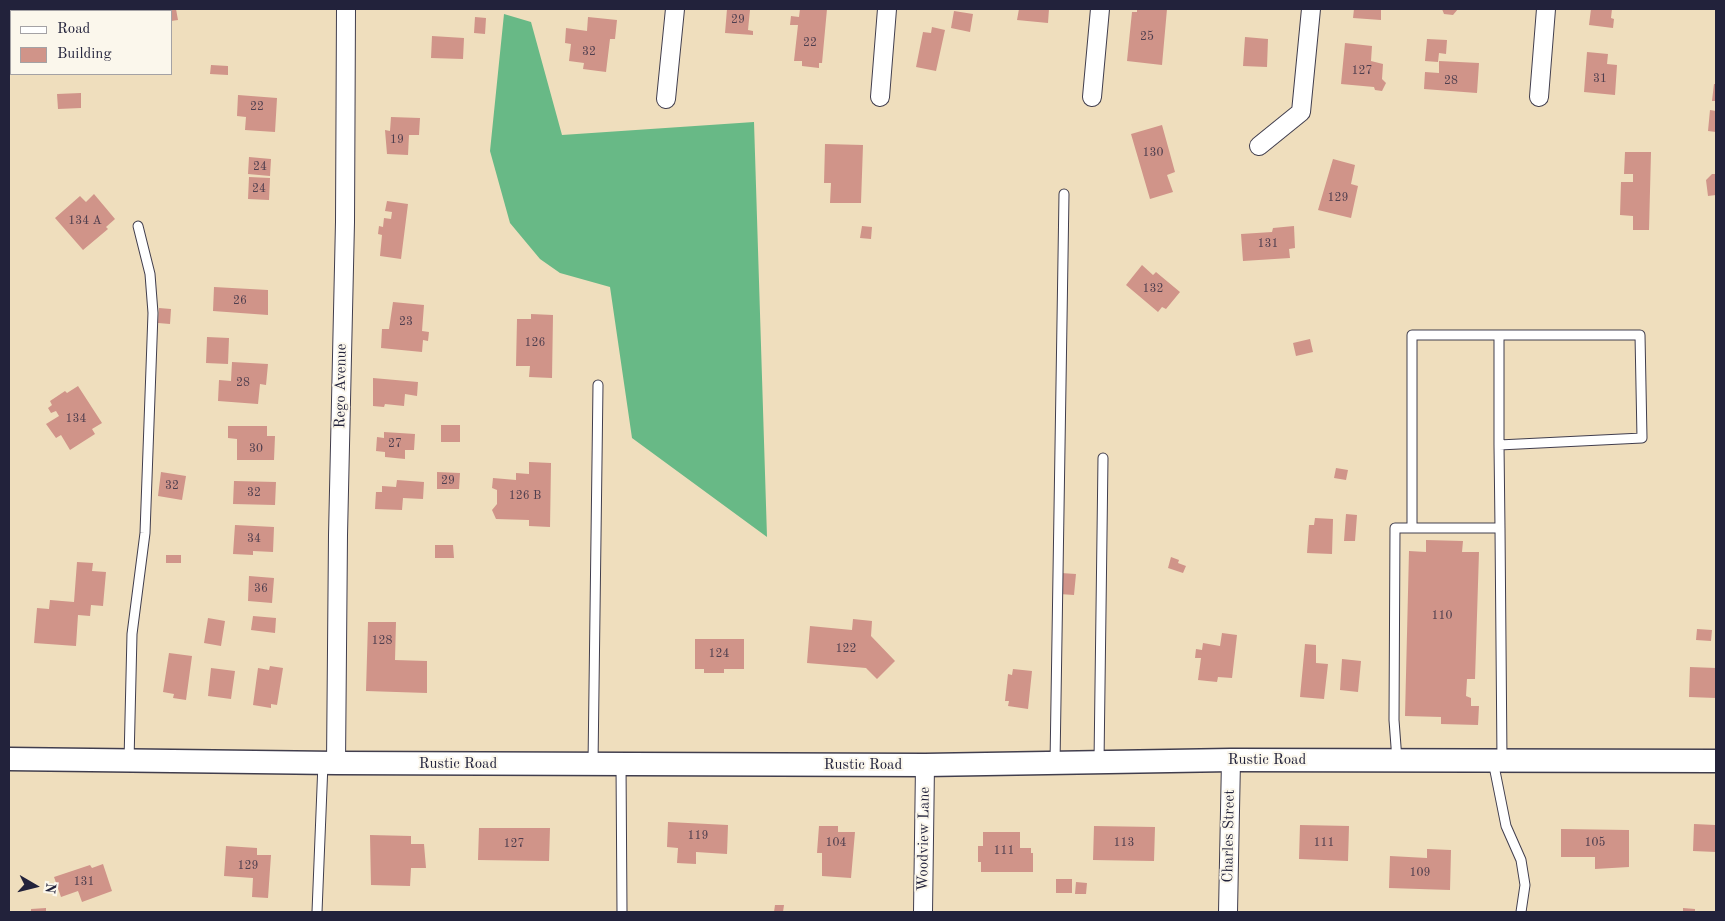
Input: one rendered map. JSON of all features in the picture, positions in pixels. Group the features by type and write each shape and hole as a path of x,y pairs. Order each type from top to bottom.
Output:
{"street":[{"name":"Rego Avenue","path":"330,763 345,222 346,9"},
{"path":"666,99 675,9"},
{"path":"880,97 888,9"},
{"path":"1092,96 1100,9"},
{"path":"1259,146 1301,112 1311,9"},
{"path":"1539,97 1546,9"},
{"name":"Rustic Road","path":"9,760 925,765 1230,760 1716,761"},
{"name":"Charles Street","path":"1228,912 1230,760"},
{"name":"Woodview Lane","path":"923,912 925,765"}],"lane":[{"path":"1055,763 1064,194"},
{"path":"129,761 132,634 145,533 152,313 150,274 138,226"},
{"path":"1412,528 1412,335 1640,335 1642,438 1500,445"},
{"path":"1499,335 1500,528 1497,760 1506,826 1521,860 1525,885 1521,912"},
{"path":"593,764 598,384"},
{"path":"1099,762 1103,458"},
{"path":"1397,760 1394,720 1395,528 1500,528"},
{"path":"318,912 330,763"},
{"path":"621,764 622,912"}],"green space":[{"path":"504,14 531,22 562,135 754,122 767,537 632,438 610,287 560,273 540,259 510,223 490,151"}],"building":[{"path":"176,9 178,20 172,21 172,10 151,10"},
{"path":"727,9 750,10 748,30 753,31 753,35 725,33"},
{"path":"800,9 827,9 822,63 819,63 819,68 802,66 802,61 794,61 798,25 790,25 791,16 799,17"},
{"path":"1019,9 1049,9 1048,23 1017,20"},
{"path":"1137,9 1167,9 1162,65 1127,61 1132,12 1137,12"},
{"path":"1354,9 1381,9 1381,20 1353,18"},
{"path":"1442,9 1458,9 1453,15 1444,14"},
{"path":"1591,9 1612,9 1613,28 1589,25"},
{"path":"954,11 973,14 970,32 951,28"},
{"path":"475,17 486,18 485,34 474,33"},
{"path":"588,17 617,20 615,39 610,39 606,72 583,69 584,63 569,61 571,44 565,43 566,28 587,31"},
{"path":"932,27 945,30 936,71 916,67 923,32 931,33"},
{"path":"432,36 464,38 463,59 431,58"},
{"path":"1245,37 1268,39 1267,67 1243,66"},
{"path":"1427,39 1447,40 1446,54 1439,53 1438,62 1425,61"},
{"path":"1345,43 1372,46 1371,61 1383,64 1382,79 1386,83 1382,91 1375,90 1374,87 1341,84"},
{"path":"1587,52 1608,54 1607,64 1617,65 1615,95 1584,92"},
{"path":"1439,61 1479,63 1477,93 1424,89 1425,72 1439,73"},
{"path":"211,65 228,66 228,75 210,74"},
{"path":"1714,84 1716,84 1716,101 1712,101"},
{"path":"81,93 81,108 58,109 57,94"},
{"path":"238,95 277,98 275,132 245,130 246,117 237,116"},
{"path":"1710,110 1716,111 1716,132 1708,131"},
{"path":"391,117 420,118 419,135 409,135 408,155 387,154 385,130 390,131"},
{"path":"1162,125 1175,172 1167,175 1173,192 1150,199 1131,134"},
{"path":"825,144 863,145 861,203 830,203 831,183 824,183"},
{"path":"1625,152 1651,152 1649,230 1633,230 1633,216 1620,215 1621,182 1633,182 1633,174 1624,174"},
{"path":"249,157 271,159 270,176 248,174"},
{"path":"1333,159 1355,165 1351,184 1358,186 1351,218 1318,210"},
{"path":"1712,174 1716,174 1716,195 1708,196 1706,180"},
{"path":"249,177 270,178 269,200 248,199"},
{"path":"94,194 115,219 106,227 108,229 83,250 55,218 80,196 86,202"},
{"path":"387,201 408,204 401,259 380,256 382,235 378,234 379,226 383,227 384,218 391,219 392,212 385,211"},
{"path":"862,226 872,227 871,239 860,238"},
{"path":"1294,226 1295,248 1289,249 1290,258 1243,261 1241,234 1272,232 1273,228"},
{"path":"1142,265 1153,275 1156,272 1180,292 1166,309 1162,307 1158,312 1126,285"},
{"path":"214,287 268,290 268,315 213,311"},
{"path":"393,302 424,305 422,331 429,332 428,341 423,340 422,352 381,348 382,329 389,329"},
{"path":"159,308 171,309 170,324 158,323"},
{"path":"531,314 553,315 552,378 529,377 530,366 516,366 517,319 531,319"},
{"path":"207,337 229,338 228,364 206,363"},
{"path":"1310,339 1313,352 1296,356 1293,343"},
{"path":"232,362 268,364 266,385 260,384 258,404 218,401 219,380 231,381"},
{"path":"373,378 418,382 417,396 405,394 404,406 385,404 384,407 373,406"},
{"path":"78,386 102,423 92,429 95,434 70,450 61,435 56,438 46,424 59,416 56,411 51,413 48,408 52,405 50,401 65,391 67,393"},
{"path":"441,425 460,425 460,442 441,442"},
{"path":"228,426 267,426 267,436 275,436 274,460 237,460 237,439 228,438"},
{"path":"384,432 415,434 414,450 405,450 405,459 385,457 385,452 376,451 377,437 384,438"},
{"path":"529,462 551,463 550,527 529,526 529,520 496,519 492,510 497,504 497,490 492,488 493,478 516,480 516,473 529,474"},
{"path":"1336,468 1348,470 1346,480 1334,478"},
{"path":"161,472 186,476 182,500 158,496"},
{"path":"437,472 460,473 459,489 437,489"},
{"path":"397,480 424,482 423,499 403,498 402,510 375,509 376,492 382,492 382,486 396,487"},
{"path":"234,481 276,482 275,505 233,504"},
{"path":"1346,514 1357,515 1355,541 1344,541"},
{"path":"1315,518 1333,519 1332,554 1307,553 1309,525 1314,525"},
{"path":"235,525 274,527 273,552 253,551 253,555 233,554"},
{"path":"1426,540 1463,541 1462,552 1479,552 1475,679 1467,679 1466,696 1471,698 1471,706 1479,706 1478,725 1441,724 1441,717 1405,716 1409,551 1426,552"},
{"path":"435,545 453,545 454,558 435,558"},
{"path":"166,555 181,555 181,563 166,563"},
{"path":"1171,557 1179,560 1178,563 1186,566 1183,573 1168,568"},
{"path":"77,562 93,563 92,571 106,572 103,606 91,605 90,616 78,615 76,646 34,643 37,608 49,609 50,600 74,602"},
{"path":"1061,573 1076,574 1074,595 1059,594"},
{"path":"249,576 274,578 272,603 248,601"},
{"path":"253,616 276,618 275,633 251,630"},
{"path":"208,618 225,621 221,646 204,643"},
{"path":"853,619 872,621 871,636 895,661 877,679 866,668 807,663 810,626 852,630"},
{"path":"368,622 396,622 395,660 427,661 427,693 366,691"},
{"path":"1697,629 1712,630 1711,641 1696,640"},
{"path":"1222,633 1237,635 1232,678 1218,677 1217,682 1198,680 1201,658 1195,658 1196,649 1202,650 1203,643 1220,646"},
{"path":"695,639 744,639 744,669 724,669 724,673 704,673 704,669 695,669"},
{"path":"1305,644 1316,645 1316,663 1328,664 1324,699 1300,697"},
{"path":"169,653 192,656 186,700 173,698 174,694 163,692"},
{"path":"1342,659 1361,661 1358,692 1340,690"},
{"path":"270,666 283,668 277,705 271,704 271,708 253,705 258,668 269,670"},
{"path":"1690,667 1716,668 1716,698 1689,697"},
{"path":"211,668 235,671 231,699 208,696"},
{"path":"1013,669 1032,671 1028,709 1008,706 1009,701 1005,701 1008,674 1012,675"},
{"path":"668,822 728,825 727,854 696,852 696,864 677,863 678,848 667,847"},
{"path":"1694,824 1715,825 1716,852 1693,851"},
{"path":"1300,825 1349,826 1348,861 1299,859"},
{"path":"819,826 838,826 838,832 855,832 851,878 822,876 822,853 817,853"},
{"path":"1094,826 1155,827 1154,861 1093,860"},
{"path":"479,828 550,828 549,861 478,860"},
{"path":"1561,829 1629,830 1629,867 1595,869 1595,857 1561,857"},
{"path":"983,832 1020,832 1020,848 1031,848 1031,853 1033,853 1033,872 981,872 981,862 978,862 978,846 983,846"},
{"path":"370,835 411,836 411,844 424,844 426,868 411,868 410,886 371,885"},
{"path":"226,846 257,848 257,855 271,855 268,898 252,897 253,878 224,876"},
{"path":"1427,849 1451,850 1450,890 1389,888 1390,856 1427,858"},
{"path":"103,864 112,891 82,902 78,891 61,897 54,877 90,865 92,868"},
{"path":"1056,879 1072,879 1072,893 1056,893"},
{"path":"1076,882 1087,883 1086,894 1075,894"},
{"path":"775,905 784,905 783,912 774,912"},
{"path":"46,908 46,912 31,912 31,909"},
{"path":"1683,908 1695,909 1695,912 1683,912"}]}
